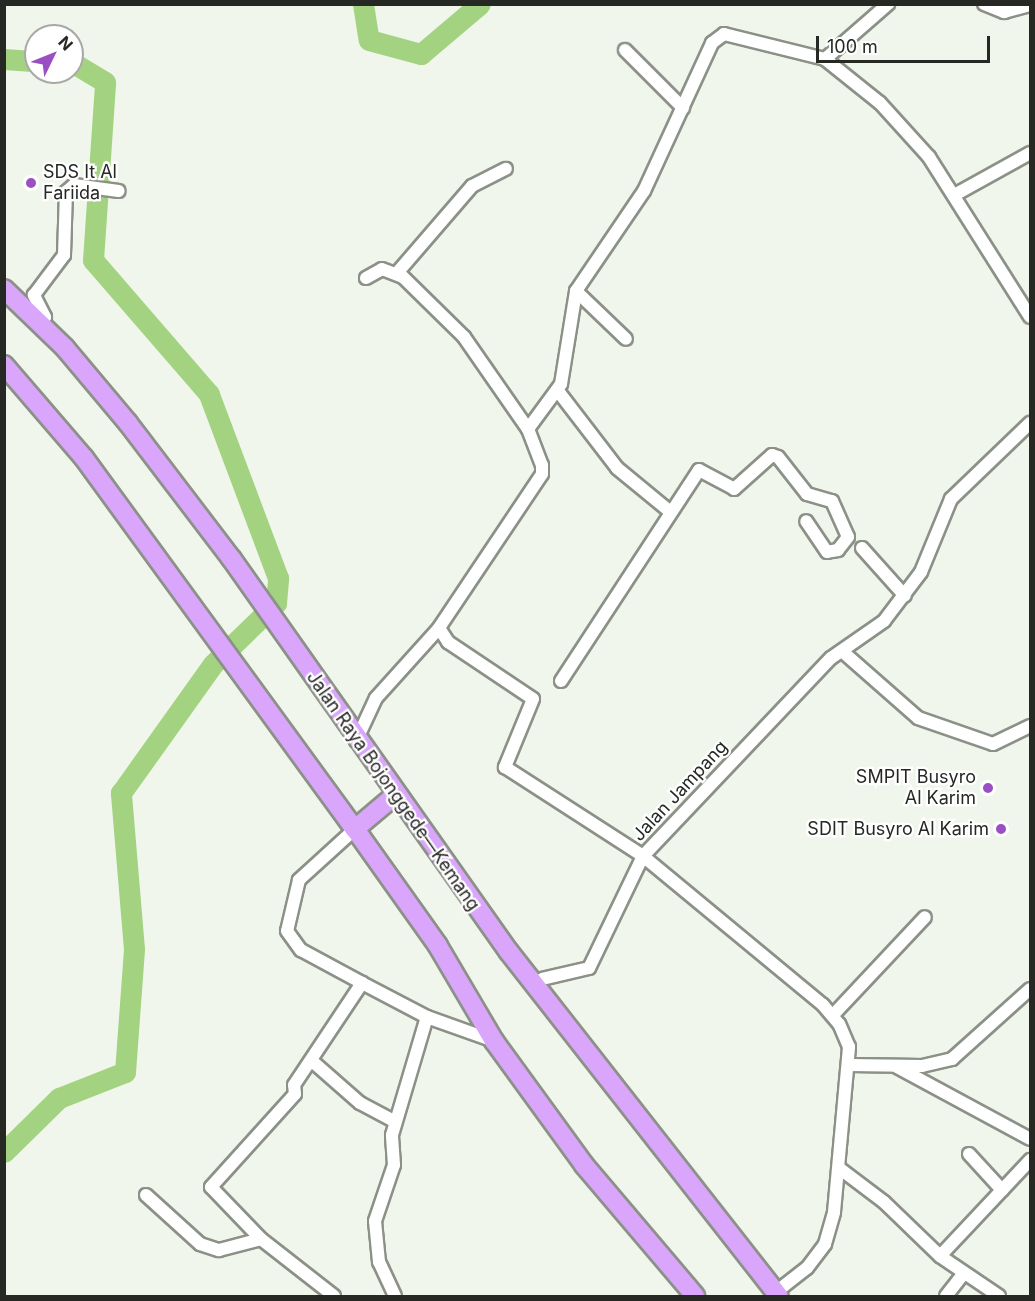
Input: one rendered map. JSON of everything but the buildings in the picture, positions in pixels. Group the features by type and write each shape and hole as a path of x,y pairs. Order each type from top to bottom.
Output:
{"highway":[{"name":"Jalan Raya Bojonggede—Kemang","path":"4,289 41,325 122,415 250,590 394,796 640,1125 778,1294"},
{"path":"4,365 84,458 248,687 355,829 438,946 494,1041 584,1165 695,1296"},
{"path":"355,829 394,796"}],"street":[{"path":"825,59 888,4"},
{"path":"984,4 1004,12 1030,8"},
{"path":"528,429 558,391 576,291 644,191 719,35 825,59 906,128 956,194 1030,317"},
{"path":"625,50 682,108"},
{"path":"956,194 1030,153"},
{"path":"397,273 472,186 506,169"},
{"path":"41,325 45,317 34,295 63,255 66,192 74,185 119,191"},
{"path":"356,741 376,698 439,628 542,474 528,429 473,348 397,273 378,270 366,278"},
{"path":"576,291 626,339"},
{"path":"558,391 617,468 668,510"},
{"name":"Jalan Jampang","path":"778,1294 807,1268 825,1244 839,1168 849,1065 844,1033 832,1015 643,856 831,658 843,652 884,621 921,572 938,519 951,499 1030,423"},
{"path":"561,681 668,510 699,470 734,489 772,455 792,470 807,494 832,501 848,537 838,550 827,552 806,520"},
{"path":"862,548 905,596"},
{"path":"439,628 448,642 533,699 506,769 643,856 589,968 542,979"},
{"path":"843,652 918,718 993,744 1030,726"},
{"path":"355,829 299,880 287,931 301,950 362,983 427,1017 494,1041"},
{"path":"832,1015 925,917"},
{"path":"334,1296 261,1239 211,1187 295,1094 294,1085 362,983"},
{"path":"849,1065 928,1066 961,1054 1004,1007 1030,989"},
{"path":"395,1296 374,1245 375,1221 394,1165 395,1122 427,1017"},
{"path":"312,1061 360,1102 395,1122"},
{"path":"890,1064 1030,1138"},
{"path":"969,1154 1002,1190"},
{"path":"940,1256 1030,1160"},
{"path":"839,1168 884,1202 940,1256 963,1274 999,1296"},
{"path":"146,1195 200,1244 219,1250 261,1239"},
{"path":"946,1296 963,1274"}],"waterway":[{"path":"363,4 369,40 421,54 480,4"},
{"path":"4,59 24,60"},
{"path":"4,1152 59,1098 125,1072 134,949 121,793 213,664 276,603 278,578 209,394 93,260 105,82 84,69"}],"place":[{"name":"SDS It Al Fariida","path":"31,183"},
{"name":"SMPIT Busyro Al Karim","path":"988,788"},
{"name":"SDIT Busyro Al Karim","path":"1001,829"}]}
